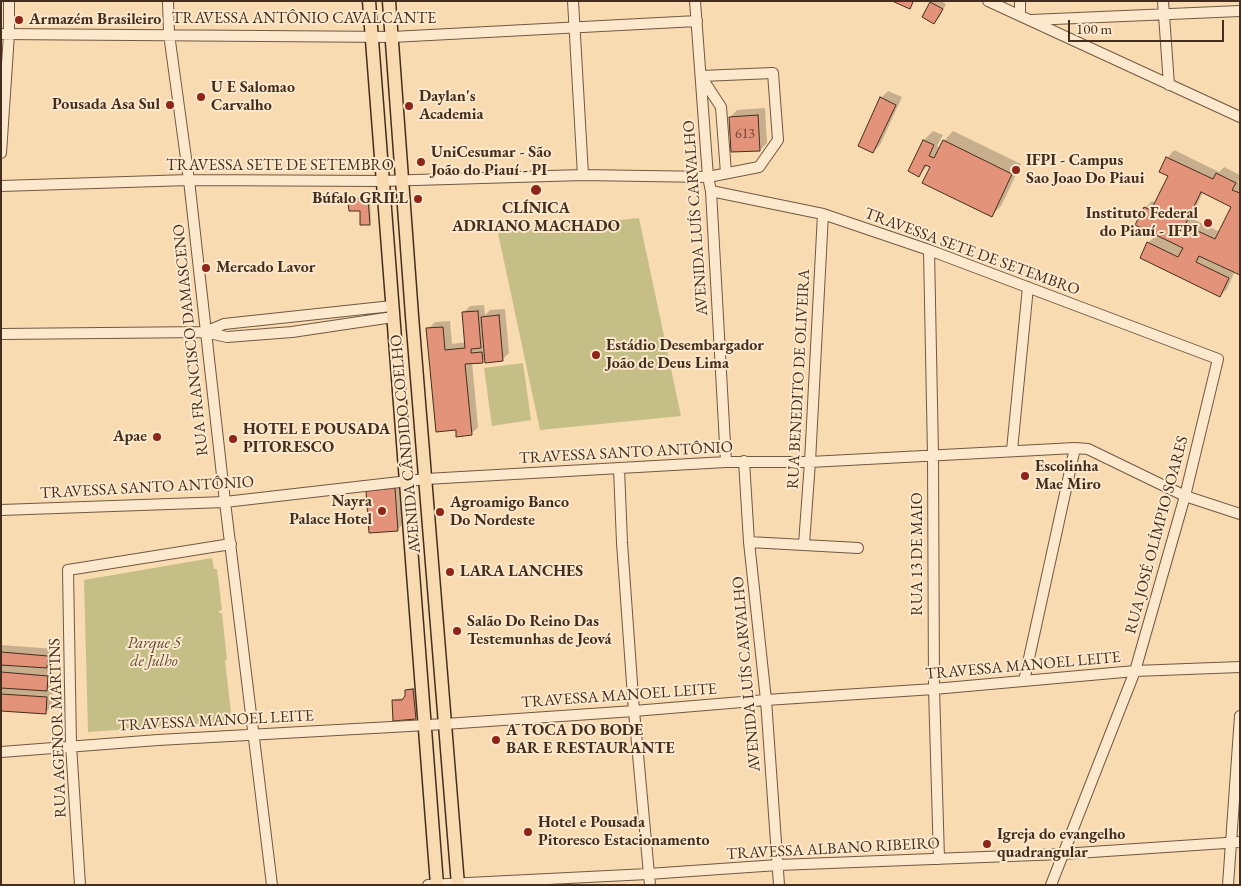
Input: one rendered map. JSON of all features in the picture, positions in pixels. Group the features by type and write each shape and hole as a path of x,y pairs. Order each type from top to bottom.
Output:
{"main road":[{"name":"AVENIDA CÂNDIDO COELHO","path":"369,1 437,884"},
{"name":"AVENIDA CÂNDIDO COELHO","path":"389,1 412,316 458,884"}],"street":[{"path":"1,153 5,34 9,1"},
{"name":"RUA FRANCISCO DAMASCENO","path":"168,1 169,34 189,180 225,502 272,885"},
{"path":"573,1 583,175"},
{"name":"AVENIDA LUÍS CARVALHO","path":"695,1 708,177 711,190 726,462"},
{"path":"988,1 1240,117"},
{"path":"1020,1 1024,18"},
{"path":"1164,1 1168,85"},
{"path":"1024,18 1240,10"},
{"name":"TRAVESSA ANTÔNIO CAVALCANTE","path":"5,34 169,34 392,38 697,21"},
{"name":"TRAVESSA SETE DE SETEMBRO","path":"1,186 189,180 382,181 583,175 708,177 759,167 778,140 773,73 701,76"},
{"path":"701,76 721,107 726,173"},
{"name":"TRAVESSA SETE DE SETEMBRO","path":"711,190 823,214 929,250 1218,359"},
{"name":"RUA BENEDITO DE OLIVEIRA","path":"804,544 823,214"},
{"name":"RUA 13 DE MAIO","path":"929,250 933,455 934,689 939,859"},
{"path":"1012,450 1028,287"},
{"path":"205,332 224,324 291,317 392,312"},
{"path":"1,334 205,332 227,337 292,332 392,312"},
{"path":"291,317 292,332"},
{"name":"RUA JOSÉ OLÍMPIO SOARES","path":"1051,885 1134,671 1185,496 1218,359"},
{"path":"1024,681 1075,448"},
{"name":"TRAVESSA SANTO ANTÔNIO","path":"1,510 225,502 406,480 744,461 810,462 1075,448 1088,449 1185,496 1240,514"},
{"name":"AVENIDA LUÍS CARVALHO","path":"744,461 749,542 766,700 779,885"},
{"path":"619,468 622,543 634,710 650,885"},
{"path":"749,542 858,548"},
{"name":"RUA AGENOR MARTINS","path":"80,885 71,745 68,570 231,544"},
{"name":"TRAVESSA MANOEL LEITE","path":"1,752 71,745 445,724 934,689 1134,671 1240,667"},
{"path":"1228,885 1235,842 1240,716"},
{"name":"TRAVESSA ALBANO RIBEIRO","path":"428,885 648,874 778,865 1062,854 1235,842"}],"green space":[{"name":"Estádio Desembargador João de Deus Lima","path":"639,218 681,416 540,430 498,233"},
{"path":"523,363 531,420 492,426 484,368"},
{"name":"Parque 5 de Julho","path":"212,558 214,569 217,569 222,610 219,613 222,613 232,722 88,732 84,580"}],"building":[{"path":"892,1 911,1 913,2 910,9"},
{"path":"930,2 943,9 934,24 922,17"},
{"path":"880,97 896,105 873,153 858,146"},
{"path":"758,115 760,151 731,152 729,117"},
{"path":"923,140 934,145 929,156 934,158 943,140 1012,174 992,217 922,183 930,167 925,165 919,177 908,171"},
{"path":"1166,157 1213,179 1216,173 1236,183 1232,190 1240,193 1240,275 1199,256 1196,262 1229,278 1220,297 1140,258 1147,242 1178,257 1183,248 1135,225 1144,207 1151,210 1168,176 1159,172","holes":["1201,192 1231,207 1215,239 1185,225"]},
{"path":"368,198 370,225 360,225 360,211 349,211 348,203 344,204 346,199"},
{"path":"478,311 481,348 471,349 471,353 482,352 483,363 465,364 472,435 456,437 456,430 436,432 426,328 443,327 445,350 465,348 462,312"},
{"path":"499,315 503,361 485,363 481,317"},
{"name":"Nayra Palace Hotel","path":"395,488 398,531 369,533 366,491"},
{"path":"1,652 48,656 47,668 1,665"},
{"path":"1,672 48,676 47,691 1,688"},
{"path":"413,689 416,719 393,721 392,700 402,700 405,696 405,690"},
{"path":"1,694 47,697 46,714 1,711"}],"place":[{"name":"Armazém Brasileiro","path":"19,20"},
{"name":"U E Salomao Carvalho","path":"201,97"},
{"name":"Pousada Asa Sul","path":"170,105"},
{"name":"Daylan's Academia","path":"409,106"},
{"name":"UniCesumar - São João do Piauí - PI","path":"421,162"},
{"name":"IFPI - Campus Sao Joao Do Piaui","path":"1016,170"},
{"name":"CLÍNICA ADRIANO MACHADO","path":"536,190"},
{"name":"Búfalo GRILL","path":"418,199"},
{"name":"Instituto Federal do Piauí - IFPI","path":"1208,223"},
{"name":"Mercado Lavor","path":"206,268"},
{"name":"Estádio Desembargador João de Deus Lima","path":"596,355"},
{"name":"Apae","path":"157,437"},
{"name":"HOTEL E POUSADA PITORESCO","path":"233,439"},
{"name":"Escolinha Mae Miro","path":"1025,476"},
{"name":"Nayra Palace Hotel","path":"382,511"},
{"name":"Agroamigo Banco Do Nordeste","path":"440,512"},
{"name":"LARA LANCHES","path":"450,572"},
{"name":"Salão Do Reino Das Testemunhas de Jeová","path":"457,631"},
{"name":"A TOCA DO BODE BAR E RESTAURANTE","path":"496,740"},
{"name":"Hotel e Pousada Pitoresco Estacionamento","path":"528,832"},
{"name":"Igreja do evangelho quadrangular","path":"987,844"}]}
